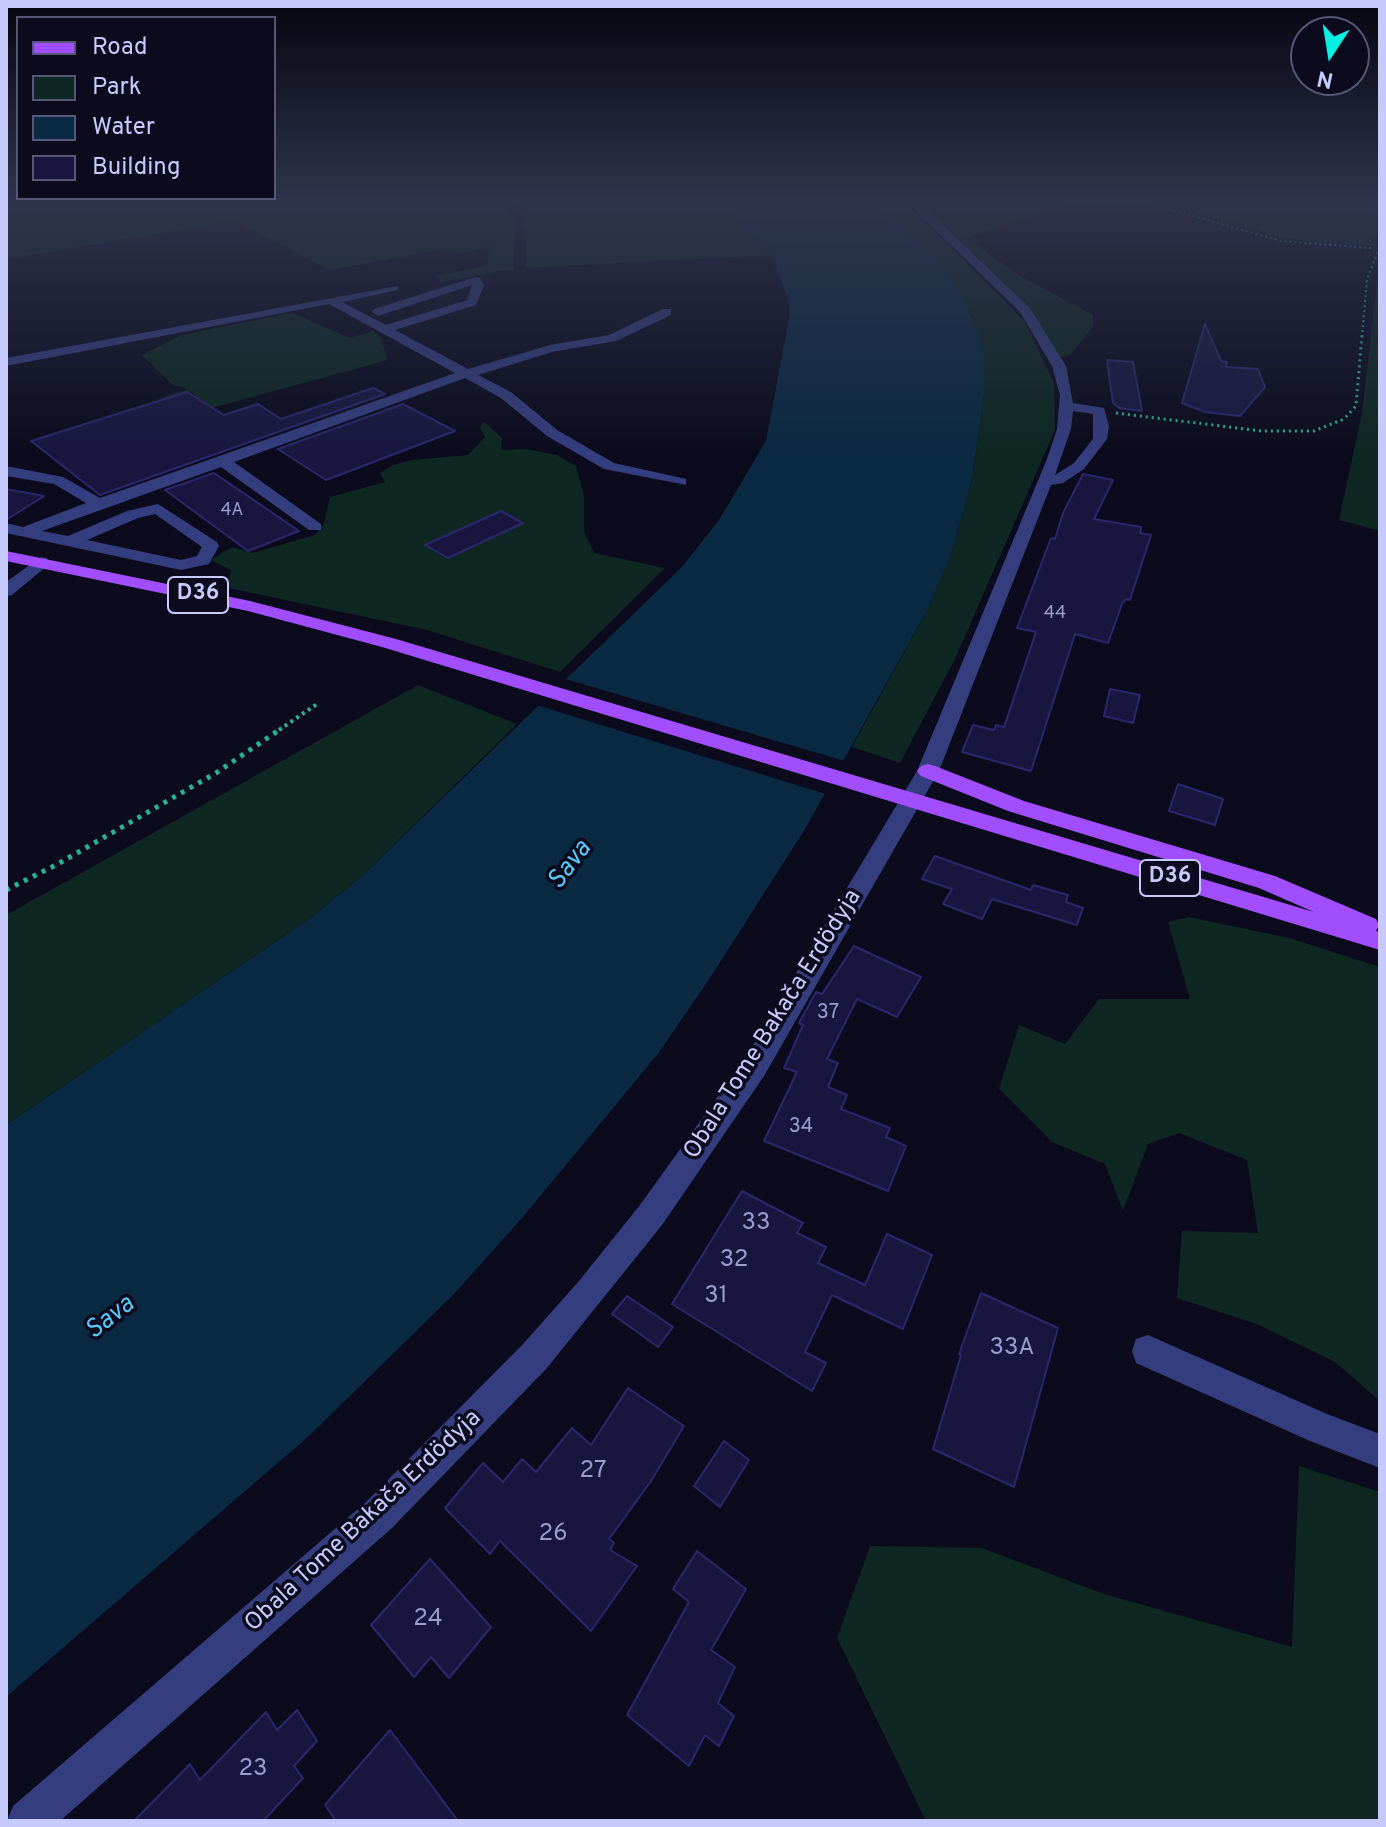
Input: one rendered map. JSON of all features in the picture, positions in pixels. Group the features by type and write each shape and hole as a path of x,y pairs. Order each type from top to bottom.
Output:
{"main road":[{"name":"D36","path":"6,556 236,603 389,643 1380,941"},
{"path":"928,771 1016,806 1267,882 1380,931"}],"street":[{"path":"378,312 457,286"},
{"path":"386,329 472,302 478,286"},
{"name":"Obala Tome Bakača Erdödyja","path":"28,1821 379,1515 535,1356 651,1215 754,1068 928,771 1061,441 1067,406 1063,375 1034,321 1001,286"},
{"path":"6,362 394,288"},
{"path":"330,300 506,395 552,433 609,466 681,482"},
{"path":"6,538 404,398 422,387 550,349 612,338 667,312"},
{"path":"1045,481 1058,480 1079,466 1100,439 1102,426 1099,411 1067,406"},
{"path":"221,460 315,527"},
{"path":"6,471 58,480 99,504"},
{"path":"6,528 181,565 203,560 211,546 158,509 133,514 73,540"},
{"path":"6,591 41,562"},
{"path":"1148,1351 1322,1429 1380,1451"}],"path":[{"path":"1099,411 1261,431 1314,431 1344,419 1356,406 1366,286"},
{"path":"6,890 56,865 216,773 317,704"}],"green space":[{"path":"954,286 989,286 1025,322 1054,383 1055,430 955,659 900,763 852,747 929,607 952,552 972,480 984,394 984,355 972,316"},
{"path":"1004,286 1039,286 1093,315 1093,327 1070,355 1057,358"},
{"path":"1378,286 1380,531 1339,520 1362,413"},
{"path":"292,313 350,338 373,331 381,338 388,360 204,410 192,392 153,400 189,389 173,385 142,355 181,335"},
{"path":"483,421 502,438 501,450 526,449 557,455 576,466 584,496 584,531 594,553 665,568 560,672 427,630 224,587 232,571 211,560 232,547 252,553 315,535 324,523 330,497 385,482 380,473 393,465 412,460 468,455 485,437 480,428"},
{"path":"418,685 517,724 363,875 313,916 6,1125 6,915"},
{"path":"1189,917 1289,938 1380,967 1380,1401 1335,1362 1257,1324 1177,1298 1182,1231 1258,1233 1247,1160 1179,1133 1148,1144 1123,1211 1105,1164 1052,1142 999,1089 1019,1025 1065,1044 1099,999 1190,999 1168,922"},
{"path":"1299,1466 1380,1492 1380,1821 926,1821 837,1638 870,1546 982,1548 1101,1593 1292,1647"}],"water":[{"name":"Sava","path":"783,286 955,286 979,333 984,355 984,394 972,480 952,552 929,607 805,829 657,1055 522,1218 454,1294 309,1436 6,1697 6,1125 313,916 363,875 682,567 719,520 766,441 790,313"}],"pier":[{"path":"562,678 848,762 829,795 533,704"}],"building":[{"path":"1205,324 1221,361 1227,362 1226,367 1258,369 1265,387 1240,416 1205,412 1182,403"},
{"path":"1107,360 1133,362 1142,411 1119,408 1113,403"},
{"path":"373,388 385,394 100,495 31,441 187,392 224,415 258,404 281,419"},
{"path":"403,404 455,431 326,480 278,449"},
{"path":"214,473 299,531 248,551 165,490"},
{"path":"1083,474 1113,480 1094,519 1141,527 1140,533 1151,535 1130,600 1126,599 1122,604 1108,643 1075,634 1031,771 962,752 973,725 994,730 996,725 1004,727 1036,632 1017,628 1051,538 1055,539 1063,513"},
{"path":"6,489 44,496 6,520"},
{"path":"501,511 523,523 448,558 425,545"},
{"path":"1110,689 1140,695 1133,723 1104,716"},
{"path":"1178,784 1223,799 1215,825 1169,811"},
{"path":"935,856 1031,890 1033,885 1068,895 1066,902 1083,908 1077,925 992,899 982,919 943,904 952,889 922,879"},
{"path":"854,946 921,977 897,1017 857,999 827,1059 838,1063 828,1087 847,1095 841,1109 890,1128 886,1137 906,1146 888,1191 764,1141 797,1072 784,1068 803,1025 799,1023 816,992 822,994"},
{"path":"742,1191 803,1223 797,1233 826,1247 818,1263 865,1285 887,1234 932,1255 903,1329 832,1295 805,1352 826,1363 812,1391 672,1304"},
{"path":"981,1293 1058,1328 1014,1487 933,1449 959,1354"},
{"path":"627,1296 673,1327 658,1347 612,1314"},
{"path":"628,1388 684,1426 651,1481 609,1539 614,1543 610,1550 637,1566 591,1631 500,1541 490,1554 445,1508 483,1463 503,1482 522,1459 536,1472 572,1428 591,1445"},
{"path":"724,1441 749,1460 720,1507 694,1486"},
{"path":"697,1551 746,1589 711,1650 735,1667 718,1703 734,1716 719,1746 705,1735 689,1766 627,1715 689,1602 673,1589"},
{"path":"430,1559 491,1627 449,1678 431,1657 414,1677 371,1625"},
{"path":"297,1710 317,1741 294,1766 303,1778 263,1821 134,1821 190,1764 200,1780 266,1712 277,1730"},
{"path":"390,1730 458,1821 336,1821 325,1805"}]}
